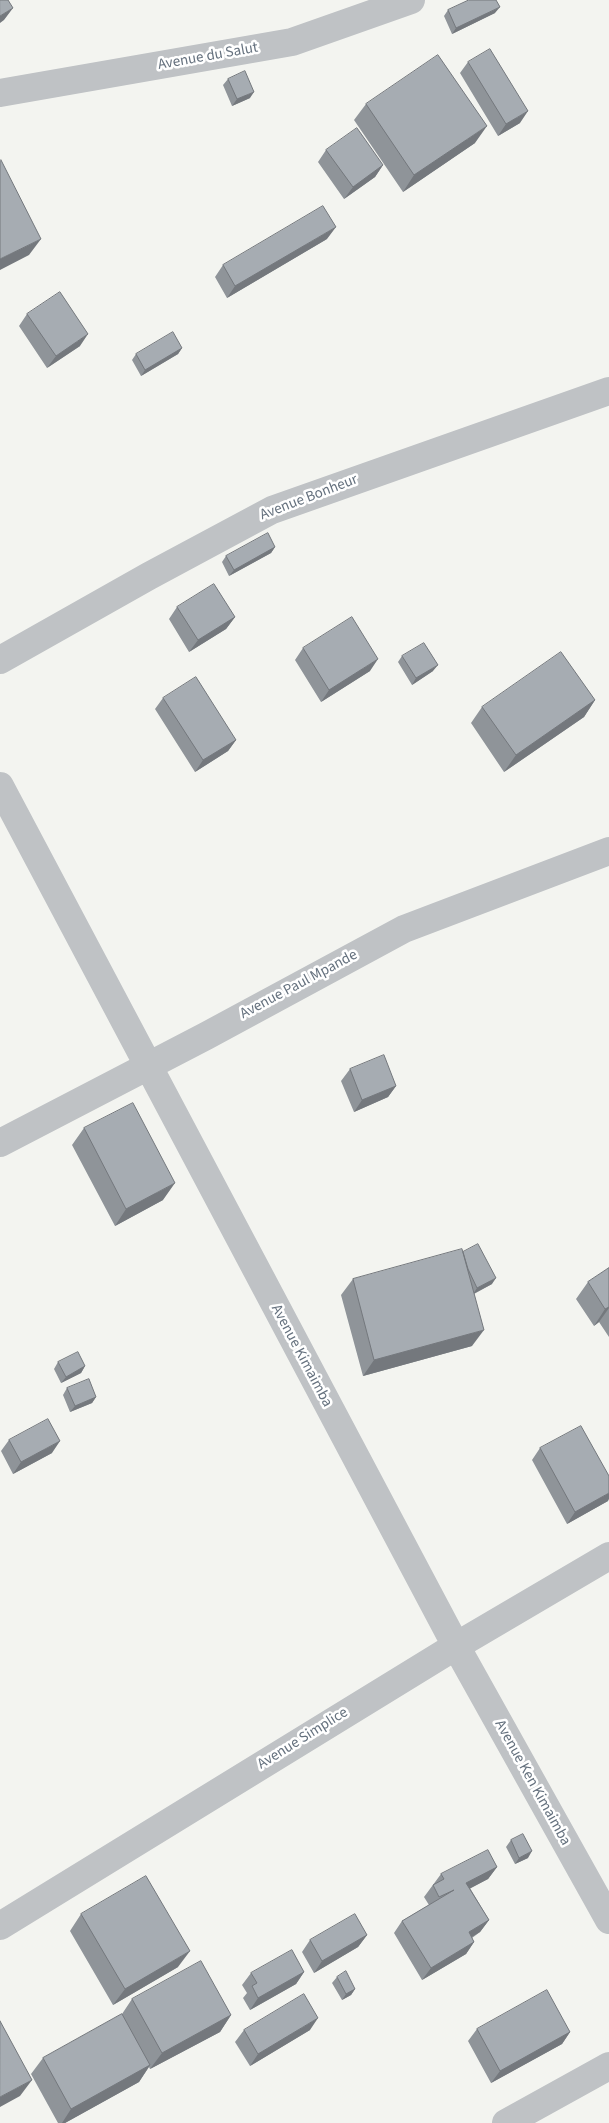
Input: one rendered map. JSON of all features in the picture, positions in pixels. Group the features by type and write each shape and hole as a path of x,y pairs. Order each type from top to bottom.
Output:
{"street":[{"name":"Avenue du Salut","path":"0,93 292,42 411,0"},
{"name":"Avenue Bonheur","path":"0,660 149,576 272,510 609,391"},
{"name":"Avenue Kimaimba","path":"0,786 456,1646"},
{"name":"Avenue Paul Mpande","path":"0,1143 404,928 609,851"},
{"name":"Avenue Simplice","path":"0,1926 456,1646 609,1556"},
{"name":"Avenue Ken Kimaimba","path":"456,1646 609,1920"},
{"path":"506,2123 609,2066"}],"building":[{"path":"0,0 8,0 13,8 0,16"},
{"path":"469,0 496,0 500,7 456,28 448,10"},
{"path":"490,49 528,111 506,124 468,62"},
{"path":"438,55 487,126 414,175 366,104"},
{"path":"245,71 254,92 237,99 228,79"},
{"path":"357,128 383,165 353,187 326,150"},
{"path":"0,161 41,239 0,259"},
{"path":"323,206 336,227 235,286 223,265"},
{"path":"60,292 88,334 56,356 27,314"},
{"path":"173,332 182,348 145,370 136,354"},
{"path":"268,533 275,547 234,570 226,556"},
{"path":"214,584 235,617 198,640 177,607"},
{"path":"352,617 378,659 329,690 303,648"},
{"path":"424,643 438,665 416,678 402,656"},
{"path":"561,652 595,700 516,755 482,707"},
{"path":"196,677 236,740 203,760 163,698"},
{"path":"384,1055 396,1086 362,1100 350,1069"},
{"path":"133,1103 175,1183 126,1209 84,1128"},
{"path":"478,1244 496,1278 477,1288 468,1269 463,1252"},
{"path":"462,1249 484,1330 374,1360 353,1279"},
{"path":"609,1268 609,1307 605,1309 588,1282"},
{"path":"78,1352 85,1366 66,1377 58,1362"},
{"path":"89,1379 96,1397 75,1406 67,1388"},
{"path":"48,1419 60,1441 21,1462 9,1440"},
{"path":"581,1426 609,1476 609,1493 575,1512 540,1448"},
{"path":"523,1834 532,1851 519,1858 511,1840"},
{"path":"488,1850 497,1867 466,1883 489,1920 469,1932 474,1942 431,1968 402,1921 454,1890 439,1897 433,1885 444,1879 441,1874"},
{"path":"146,1876 190,1951 125,1989 81,1914"},
{"path":"355,1914 367,1935 322,1961 310,1940"},
{"path":"292,1950 304,1972 258,1998 252,1986 257,1983 251,1973"},
{"path":"201,1961 231,2015 162,2053 132,1999"},
{"path":"346,1971 355,1989 346,1994 337,1977"},
{"path":"547,1990 570,2032 500,2071 477,2029"},
{"path":"304,1994 318,2018 258,2054 244,2030"},
{"path":"122,2014 150,2065 71,2109 43,2058"},
{"path":"0,2021 32,2080 0,2097"}]}
